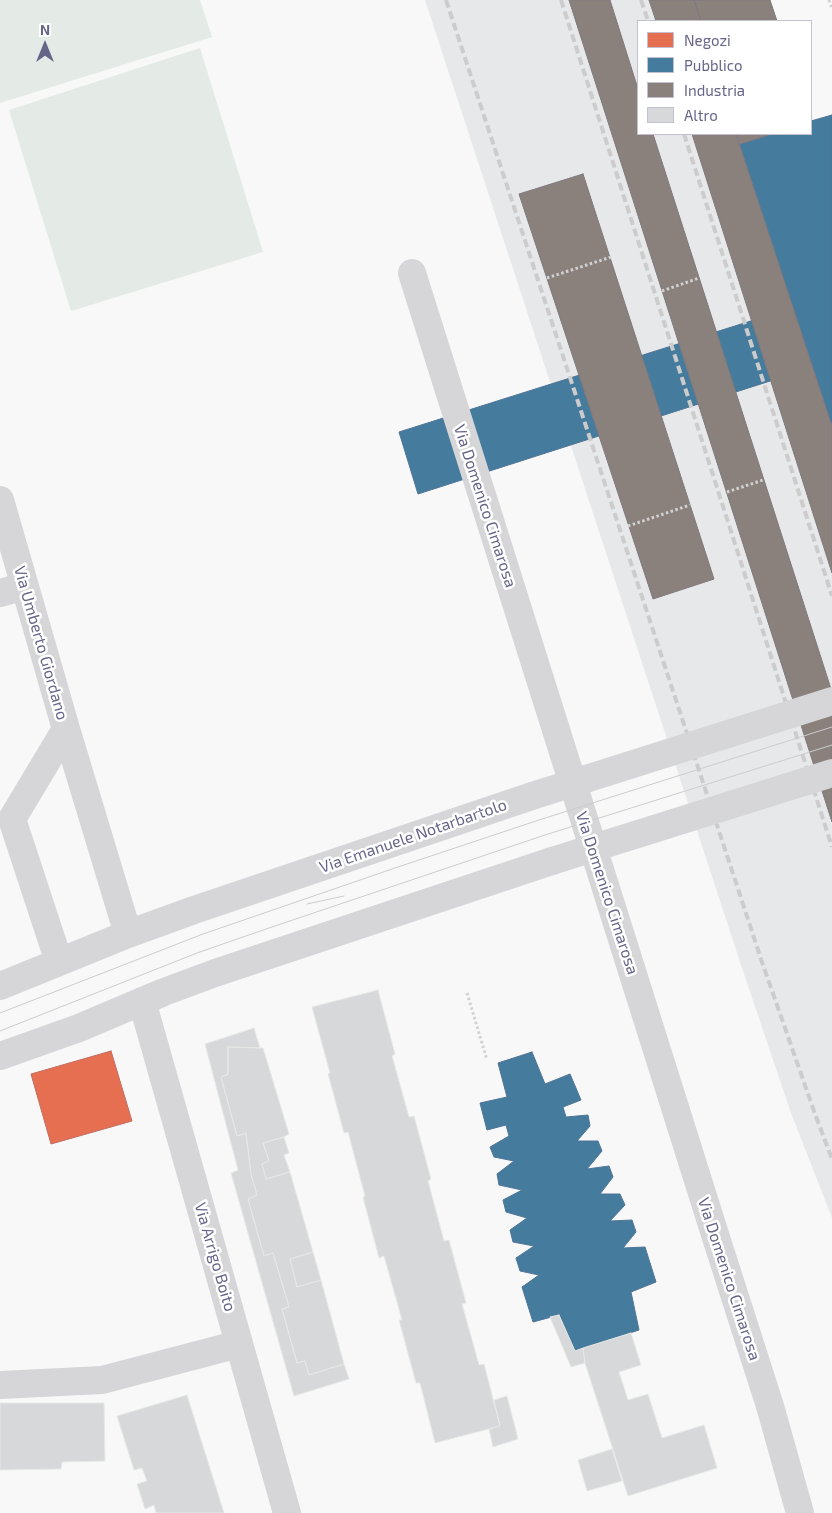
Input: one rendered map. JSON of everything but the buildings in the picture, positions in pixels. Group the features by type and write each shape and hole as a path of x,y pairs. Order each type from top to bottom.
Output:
{"street":[{"name":"Via Domenico Cimarosa","path":"412,273 770,1406 800,1513"},
{"name":"Via Umberto Giordano","path":"0,500 13,589 66,729 128,934"},
{"name":"Via Emanuele Notarbartolo","path":"0,986 128,934 204,906 532,796 832,701"},
{"path":"59,962 12,819 66,729"},
{"path":"0,1056 79,1028 142,1001 254,959 552,861 832,773"},
{"name":"Via Arrigo Boito","path":"142,1001 287,1513"},
{"path":"0,1385 102,1380 239,1344"}],"path":[{"path":"829,0 832,9"},
{"path":"547,278 610,257"},
{"path":"662,291 699,278"},
{"path":"727,492 764,480"},
{"path":"628,526 690,505"},
{"path":"467,993 487,1060"}],"shaded area":[{"path":"0,0 200,0 212,37 0,103"},
{"path":"425,0 694,0 701,20 637,20 637,135 736,135 832,426 832,1218 791,1113"},
{"path":"200,48 263,252 71,311 9,110"}],"tram line":[{"path":"0,1013 203,934 539,820 832,727"},
{"path":"0,1031 197,953 266,929 545,835 832,745"},
{"path":"307,904 344,896"}],"railway":[{"path":"446,0 762,962 832,1159"},
{"path":"561,0 832,847"},
{"path":"641,0 648,20"},
{"path":"684,135 832,596"}]}
